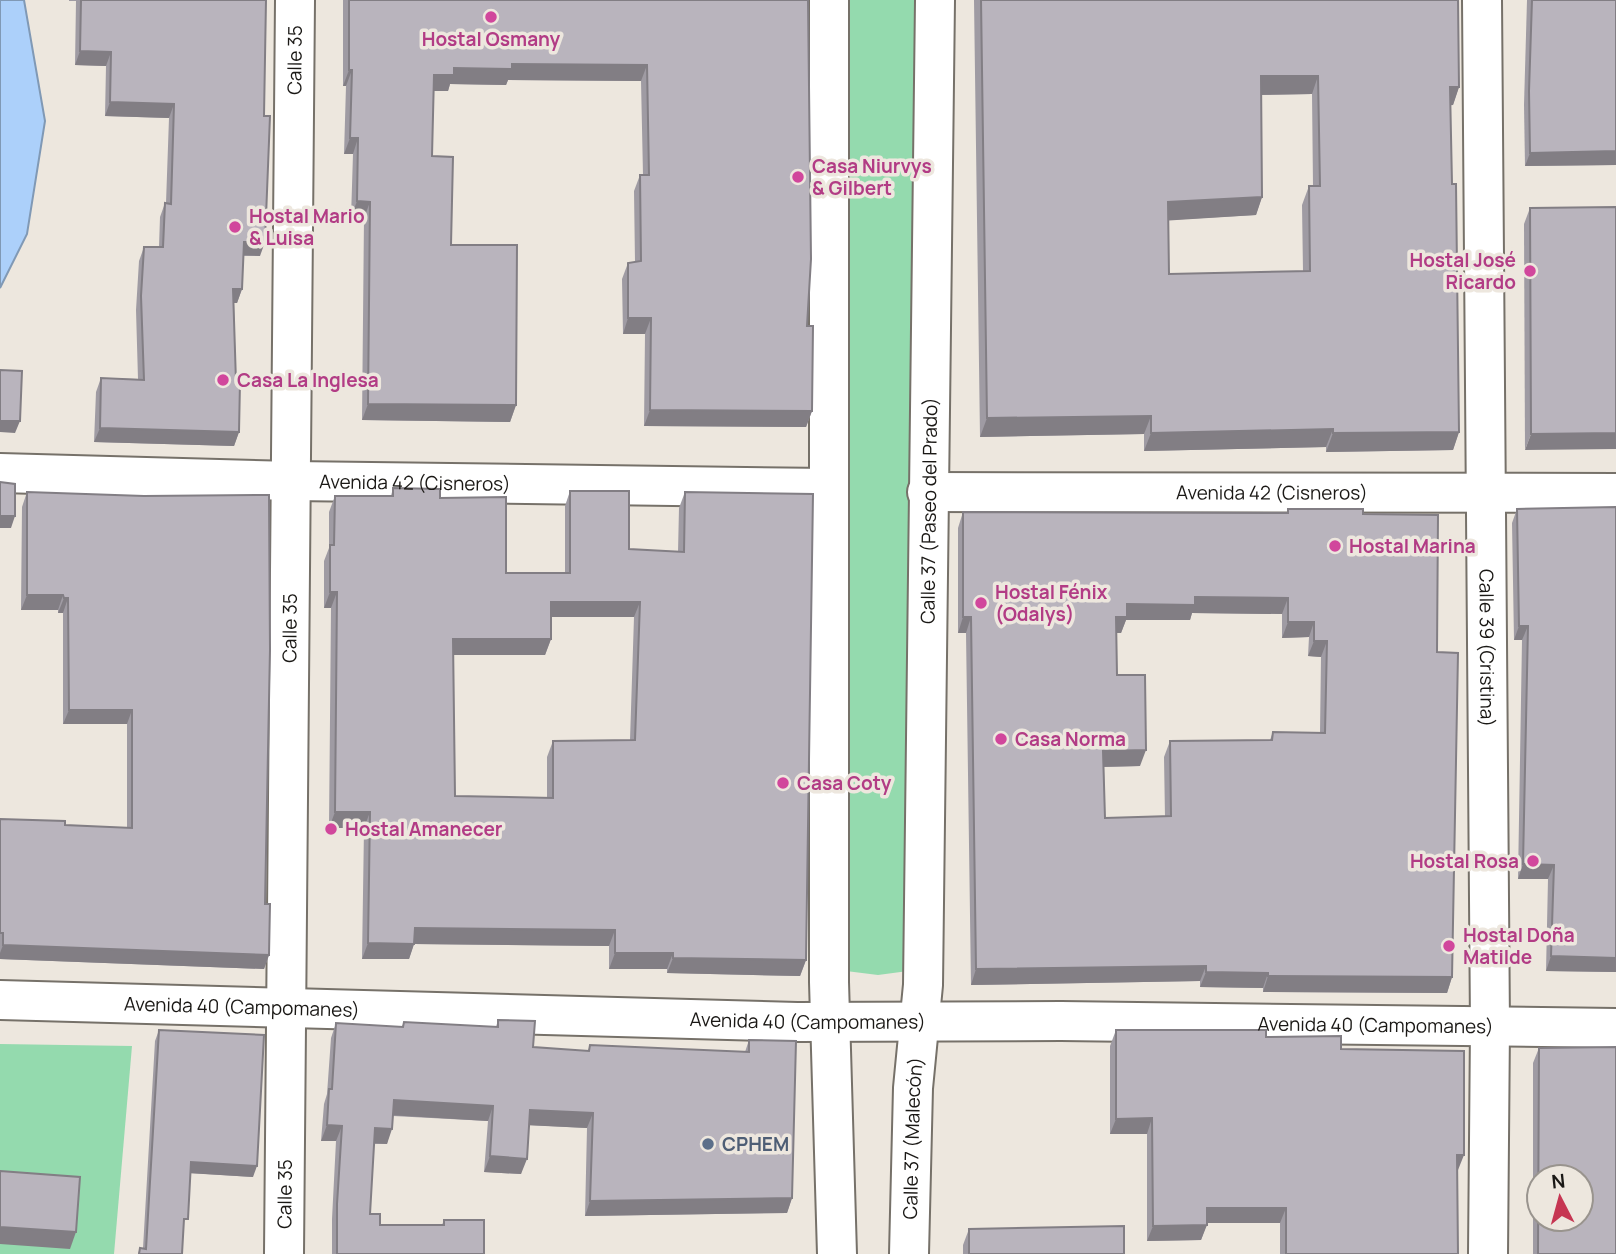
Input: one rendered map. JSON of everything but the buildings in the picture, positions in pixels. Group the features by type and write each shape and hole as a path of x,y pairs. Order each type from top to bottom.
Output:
{"street":[{"name":"Calle 35","path":"284,1254 284,1007 292,481 295,0"},
{"path":"829,0 829,968 836,1254"},
{"name":"Calle 37 (Paseo del Prado)","path":"919,1022 923,985 935,0"},
{"name":"Calle 39 (Cristina)","path":"1482,0 1490,1026 1488,1254"},
{"name":"Avenida 42 (Cisneros)","path":"0,473 292,481 829,488"},
{"name":"Avenida 42 (Cisneros)","path":"928,492 1616,493"},
{"name":"Avenida 40 (Campomanes)","path":"0,1000 832,1022 1616,1028"},
{"name":"Calle 37 (Malecón)","path":"909,1254 913,1088 919,1022"}],"green space":[{"path":"847,0 915,0 908,971 878,975 846,971"},
{"path":"0,1044 132,1046 114,1254 0,1254"}],"water":[{"path":"0,0 24,0 45,121 27,234 0,288"}],"place":[{"name":"Hostal Osmany","path":"491,17"},
{"name":"Casa Niurvys & Gilbert","path":"798,177"},
{"name":"Hostal Mario & Luisa","path":"235,227"},
{"name":"Hostal José Ricardo","path":"1530,271"},
{"name":"Casa La Inglesa","path":"223,380"},
{"name":"Hostal Marina","path":"1335,546"},
{"name":"Hostal Fénix (Odalys)","path":"981,603"},
{"name":"Casa Norma","path":"1001,739"},
{"name":"Casa Coty","path":"783,783"},
{"name":"Hostal Amanecer","path":"331,829"},
{"name":"Hostal Rosa","path":"1533,861"},
{"name":"Hostal Doña Matilde","path":"1449,946"},
{"name":"CPHEM","path":"708,1144"}]}
